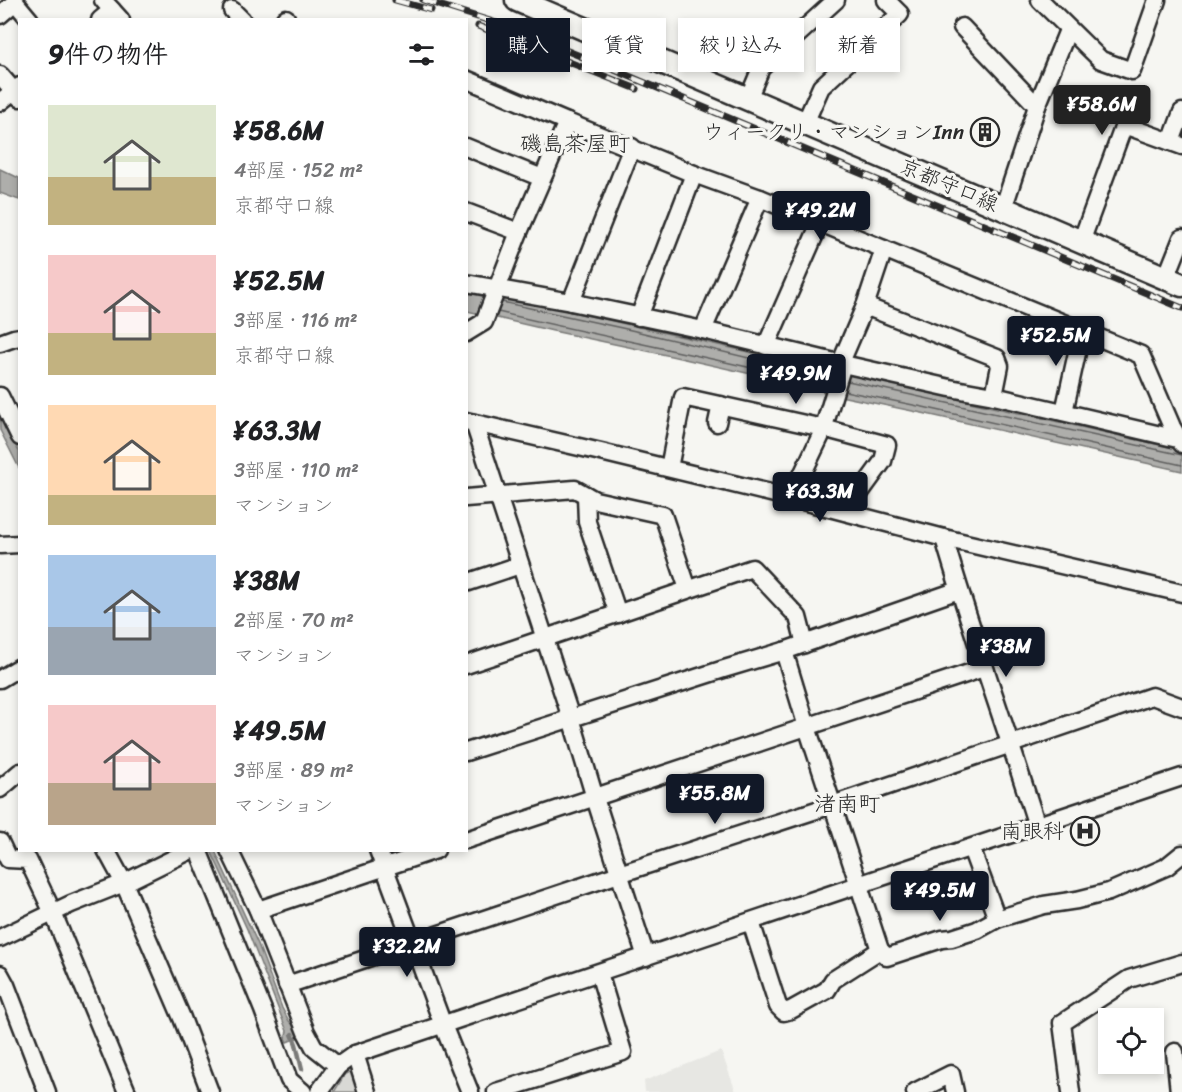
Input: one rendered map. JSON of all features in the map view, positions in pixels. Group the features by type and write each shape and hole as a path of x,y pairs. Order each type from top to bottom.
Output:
{"main road":[{"name":"京都守口線","path":"518,0 1174,282"}],"street":[{"path":"748,99 761,68 836,0"},
{"path":"1040,0 1101,60 1132,71 1157,0"},
{"path":"0,15 15,2 28,18"},
{"path":"805,123 821,87 900,14 892,2"},
{"path":"962,27 1037,106"},
{"path":"1003,208 1037,106 1068,30"},
{"path":"0,75 18,92 0,102"},
{"path":"468,80 1141,355 1172,427 1181,441"},
{"path":"1081,242 1124,125 1176,144 1182,112"},
{"path":"468,332 484,322 519,232 567,122"},
{"path":"571,302 632,147"},
{"path":"468,148 542,178"},
{"path":"639,317 694,174"},
{"path":"703,330 760,198"},
{"path":"468,213 519,232"},
{"path":"766,346 820,224"},
{"path":"1174,282 1182,238"},
{"path":"791,498 823,428 844,355 865,306 884,249"},
{"path":"468,284 571,302 703,330 842,366 994,396 1181,441"},
{"path":"865,306 997,358 1000,366 994,396"},
{"path":"1064,412 1082,330"},
{"path":"0,396 18,433"},
{"path":"669,468 684,397 823,428 887,445 883,461 846,512"},
{"path":"717,423 721,405"},
{"path":"470,422 669,468 944,538 1182,593"},
{"path":"470,422 498,496 646,957"},
{"path":"468,498 575,489 595,500 663,515 688,589"},
{"path":"586,495 588,522 618,614"},
{"path":"944,538 984,668 1037,826"},
{"path":"0,545 18,544"},
{"path":"468,582 520,565"},
{"path":"468,663 752,568 798,618 805,644"},
{"path":"468,751 784,651 959,590"},
{"path":"784,651 858,885 880,950 887,957 977,930 997,919 1044,904 1077,900 1109,892 1166,867 1182,854"},
{"path":"0,679 18,668"},
{"path":"468,839 984,668"},
{"path":"287,985 832,805 1152,696 1182,707"},
{"path":"0,789 18,774"},
{"path":"319,1092 338,1066 355,1054 1182,777"},
{"path":"0,842 8,859 28,860 128,1092"},
{"path":"971,848 997,919"},
{"path":"107,852 124,883 182,1018 210,1092"},
{"path":"0,938 71,904 124,883 187,852"},
{"path":"199,852 290,1080 303,1092"},
{"path":"230,852 258,910 306,1032 314,1047 338,1066"},
{"path":"379,852 470,1092"},
{"path":"258,910 430,852"},
{"path":"751,922 778,1006 783,1012 828,990 832,981 880,950"},
{"path":"1071,1092 1062,1023 1129,979 1182,963"},
{"path":"496,1092 623,1052 598,973"},
{"path":"0,974 47,1092"},
{"path":"1175,1052 1179,1092"},
{"path":"355,1054 367,1092"},
{"path":"915,1092 951,1074 955,1092"}],"shaded area":[{"path":"721,1051 736,1092 645,1092 644,1081"},
{"path":"355,1072 361,1092 334,1092 345,1074"}],"water":[{"path":"0,169 18,178 18,200 0,193"},
{"path":"468,288 1182,450 1182,471 671,356 468,311"},
{"path":"0,415 18,450 18,466 0,430"},
{"path":"211,852 215,852 258,944 282,1008 289,1021 296,1027 299,1037 287,1042 285,1038 287,1031 247,929"}],"waterway":[{"path":"292,1034 302,1069"}],"railway":[{"path":"395,0 431,10"},
{"path":"423,0 503,25 605,66 1182,308"},
{"path":"478,26 637,89"}],"place":[{"name":"ウィークリ・マンションInn","path":"985,132"},
{"name":"南眼科","path":"1085,831"}],"district":[{"name":"磯島茶屋町","path":"575,143"},
{"name":"渚南町","path":"847,803"}]}
